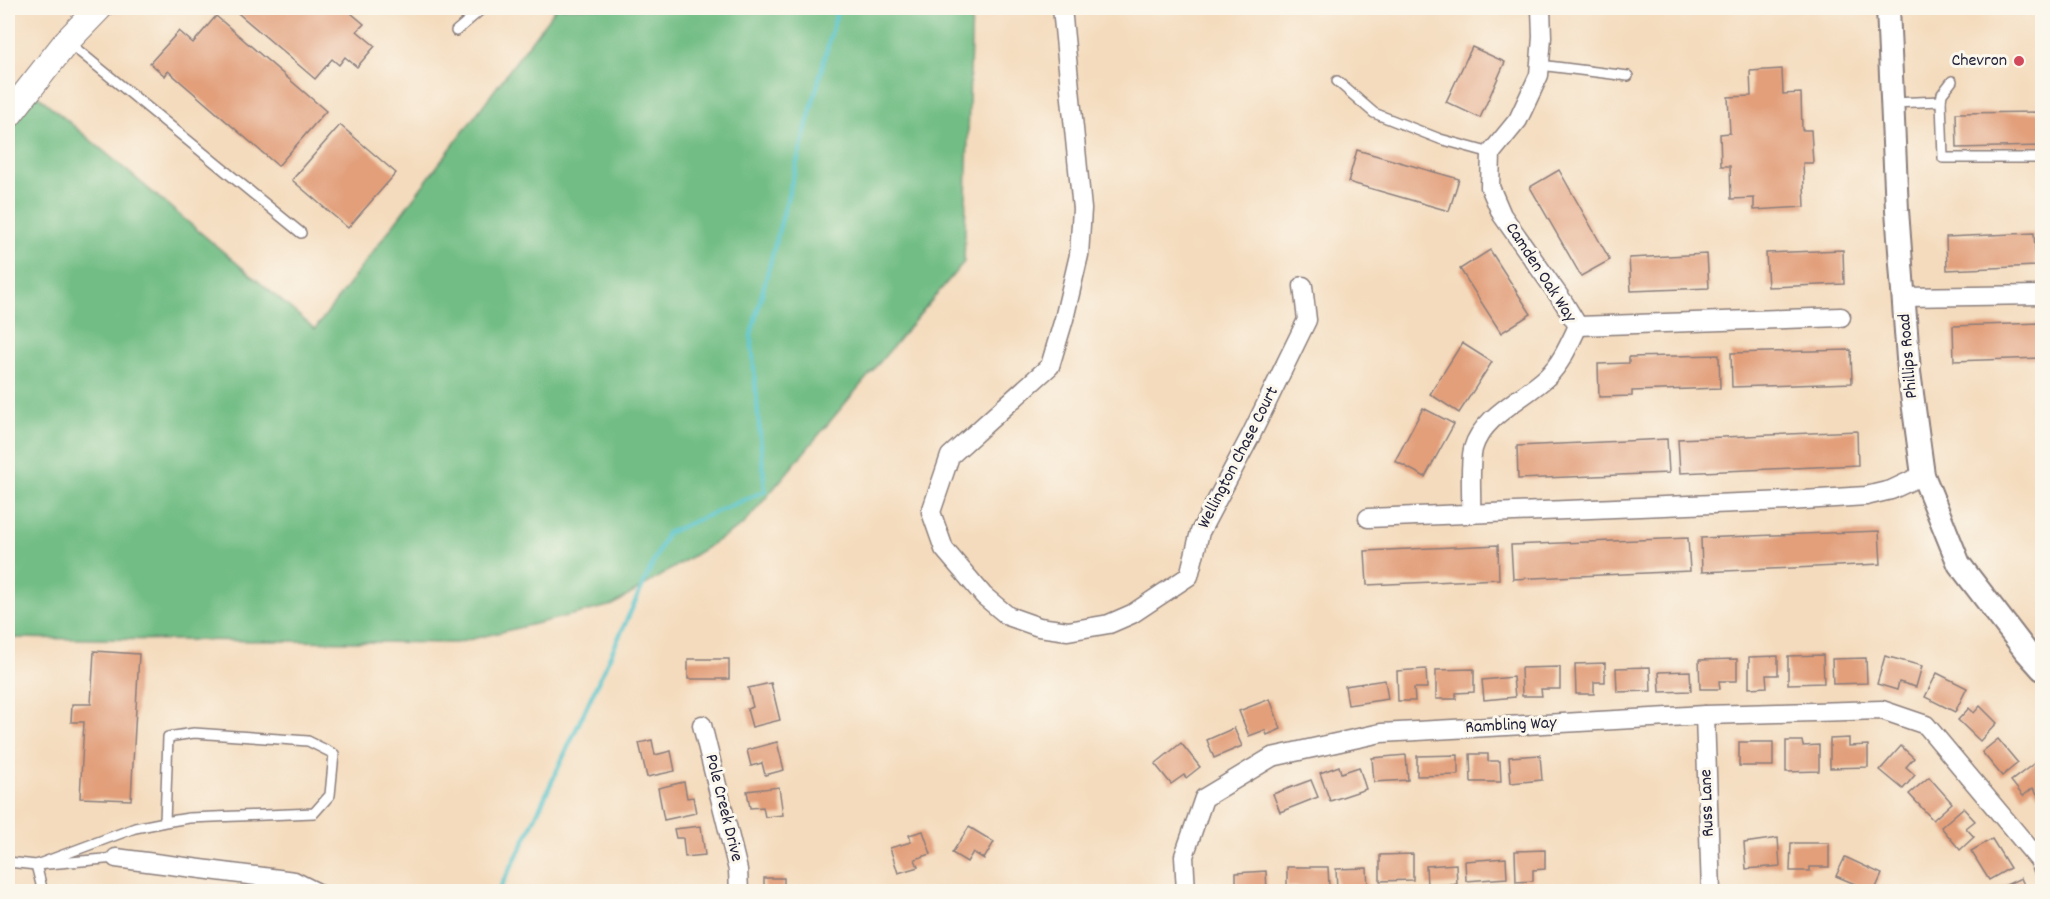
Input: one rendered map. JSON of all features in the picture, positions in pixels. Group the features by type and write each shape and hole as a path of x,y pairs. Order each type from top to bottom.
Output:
{"main road":[{"path":"8,116 67,42 99,8"}],"street":[{"name":"Wellington Chase Court","path":"1062,8 1082,209 1079,255 1064,319 1050,366 950,456 931,512 944,549 984,596 1008,616 1039,627 1068,631 1109,624 1132,614 1189,576 1200,532 1250,437 1307,320 1303,286"},
{"path":"1491,153 1518,120 1539,75 1542,37 1541,8"},
{"name":"Phillips Road","path":"1888,8 1909,372 1923,475 1959,564 2025,650 2043,669"},
{"name":"Camden Oak Way","path":"1471,514 1473,451 1479,435 1507,406 1547,377 1564,357 1578,326 1502,215 1490,187 1491,153"},
{"path":"1904,297 2043,295"},
{"path":"1578,326 1841,317"},
{"path":"1368,518 1866,496 1892,490 1923,475"},
{"name":"Rambling Way","path":"1186,891 1184,856 1204,798 1272,757 1381,733 1705,715 1882,710 1926,724 2043,867"},
{"name":"Russ Lane","path":"1705,715 1711,891"},
{"name":"Pole Creek Drive","path":"702,725 738,870 739,891"},
{"path":"116,858 294,881 316,891"}],"lane":[{"path":"456,31 483,8"},
{"path":"67,42 301,233"},
{"path":"1540,65 1628,76"},
{"path":"1337,81 1374,113 1440,139 1491,153"},
{"path":"1952,81 1942,94 1941,101 1943,158 2043,158"},
{"path":"1892,103 1941,101"},
{"path":"36,865 135,828 165,822 189,818 314,813 330,795 334,754 308,741 194,733 168,737 165,822"},
{"path":"8,862 36,865 116,858"},
{"path":"36,865 43,891"}],"green space":[{"path":"556,8 972,8 964,262 743,525 613,605 456,643 8,638 8,128 37,95 315,329"}],"building":[{"path":"232,8 345,8 364,24 357,31 375,46 357,67 345,57 339,65 332,59 315,79"},
{"path":"216,16 326,111 278,166 168,71 165,76 150,63 179,31 193,43"},
{"path":"1472,47 1505,62 1480,118 1446,102"},
{"path":"1782,69 1783,94 1801,93 1802,130 1811,130 1813,163 1803,163 1805,207 1754,210 1754,198 1731,199 1730,166 1721,166 1720,134 1730,133 1728,97 1751,96 1750,71"},
{"path":"2042,112 2042,146 1957,148 1956,113"},
{"path":"340,125 396,173 348,228 292,180"},
{"path":"1357,150 1459,179 1449,211 1348,182"},
{"path":"1559,170 1610,260 1581,276 1530,187"},
{"path":"2034,233 2036,266 1947,270 1946,237"},
{"path":"1490,250 1531,314 1501,333 1460,269"},
{"path":"1843,250 1844,284 1768,287 1766,253"},
{"path":"1707,254 1709,288 1631,291 1629,258"},
{"path":"2041,323 2042,358 1954,361 1953,326"},
{"path":"1462,343 1492,362 1459,413 1430,394"},
{"path":"1851,350 1852,383 1732,387 1731,353"},
{"path":"1719,355 1720,388 1632,391 1632,396 1599,397 1598,364 1629,363 1629,357"},
{"path":"1423,408 1454,424 1425,477 1395,461"},
{"path":"1857,431 1858,465 1680,473 1678,439"},
{"path":"1667,439 1669,473 1518,479 1517,446"},
{"path":"1879,531 1881,564 1702,572 1701,538"},
{"path":"1688,538 1690,571 1513,579 1511,545"},
{"path":"1498,545 1499,579 1367,585 1365,551"},
{"path":"94,651 139,654 131,800 80,798 84,722 71,722 72,704 91,704"},
{"path":"1823,655 1824,683 1788,684 1788,656"},
{"path":"1778,656 1778,675 1766,675 1767,687 1749,688 1749,657"},
{"path":"1885,656 1922,666 1916,687 1899,682 1897,690 1877,684"},
{"path":"1866,658 1867,683 1833,684 1832,659"},
{"path":"688,659 729,659 729,679 688,679"},
{"path":"1737,659 1737,681 1719,681 1720,689 1700,689 1699,660"},
{"path":"1605,663 1605,682 1594,682 1594,694 1576,694 1575,664"},
{"path":"1560,667 1560,689 1541,689 1542,696 1522,696 1521,668"},
{"path":"1650,667 1651,691 1617,692 1616,668"},
{"path":"1426,669 1427,688 1414,688 1415,701 1398,701 1397,671"},
{"path":"1474,669 1474,692 1456,693 1456,699 1436,699 1436,670"},
{"path":"1690,671 1691,691 1660,692 1659,672"},
{"path":"1937,673 1967,688 1955,712 1925,697"},
{"path":"1513,677 1515,697 1484,700 1482,680"},
{"path":"1385,680 1388,699 1348,705 1345,686"},
{"path":"771,683 780,720 752,727 747,709 753,707 748,688"},
{"path":"1270,699 1281,729 1267,735 1265,730 1249,736 1239,711"},
{"path":"1980,706 1997,723 1980,741 1958,720 1969,708 1974,713"},
{"path":"1234,728 1242,746 1214,758 1207,740"},
{"path":"1849,738 1849,746 1868,745 1868,767 1830,768 1830,739"},
{"path":"1998,739 2018,763 2002,776 1982,752"},
{"path":"652,740 655,755 671,751 675,771 647,777 639,743"},
{"path":"1786,741 1802,741 1803,746 1819,745 1819,771 1786,772"},
{"path":"777,742 784,770 765,775 762,763 751,766 747,750"},
{"path":"1739,742 1773,742 1773,766 1739,766"},
{"path":"1181,743 1200,767 1186,778 1184,775 1171,784 1155,764"},
{"path":"1901,746 1914,758 1906,767 1915,775 1903,789 1880,770"},
{"path":"1470,754 1488,754 1488,761 1500,761 1501,782 1471,782"},
{"path":"1406,755 1408,780 1374,782 1372,758"},
{"path":"1458,755 1458,775 1417,776 1417,756"},
{"path":"1540,755 1542,780 1511,783 1509,757"},
{"path":"2036,762 2042,771 2042,794 2039,796 2033,788 2023,796 2011,781"},
{"path":"1339,766 1341,773 1359,767 1366,789 1330,801 1320,773"},
{"path":"1929,777 1952,803 1933,820 1909,794"},
{"path":"1311,780 1318,797 1280,812 1273,794"},
{"path":"684,782 687,798 693,797 696,813 664,820 658,788"},
{"path":"779,787 783,815 765,817 763,807 750,808 747,791"},
{"path":"1963,808 1975,821 1966,828 1974,837 1960,850 1941,827"},
{"path":"701,826 705,855 685,857 683,838 676,838 674,829"},
{"path":"969,827 994,842 984,859 973,852 967,862 952,853"},
{"path":"923,831 931,854 915,859 918,867 898,873 890,848 911,842 909,835"},
{"path":"1778,838 1780,866 1746,869 1744,843"},
{"path":"1992,839 2010,868 1989,880 1971,851"},
{"path":"1791,843 1829,843 1829,867 1810,867 1810,871 1790,871"},
{"path":"1545,850 1545,869 1533,870 1533,881 1516,882 1515,851"},
{"path":"1413,854 1413,880 1380,881 1380,855"},
{"path":"1845,857 1882,874 1874,892 1836,876"},
{"path":"1506,858 1507,878 1466,881 1465,861"},
{"path":"1456,864 1457,884 1427,886 1426,866"},
{"path":"1287,867 1328,867 1329,886 1287,887"},
{"path":"1367,868 1368,888 1337,889 1336,869"},
{"path":"1266,871 1267,891 1236,892 1236,873"},
{"path":"764,878 784,878 784,892 764,892"},
{"path":"2021,878 2027,892 1991,892"}],"waterway":[{"path":"498,892 523,844 667,533 765,491 751,335 838,8"}],"place":[{"name":"Chevron","path":"2019,61"}]}
